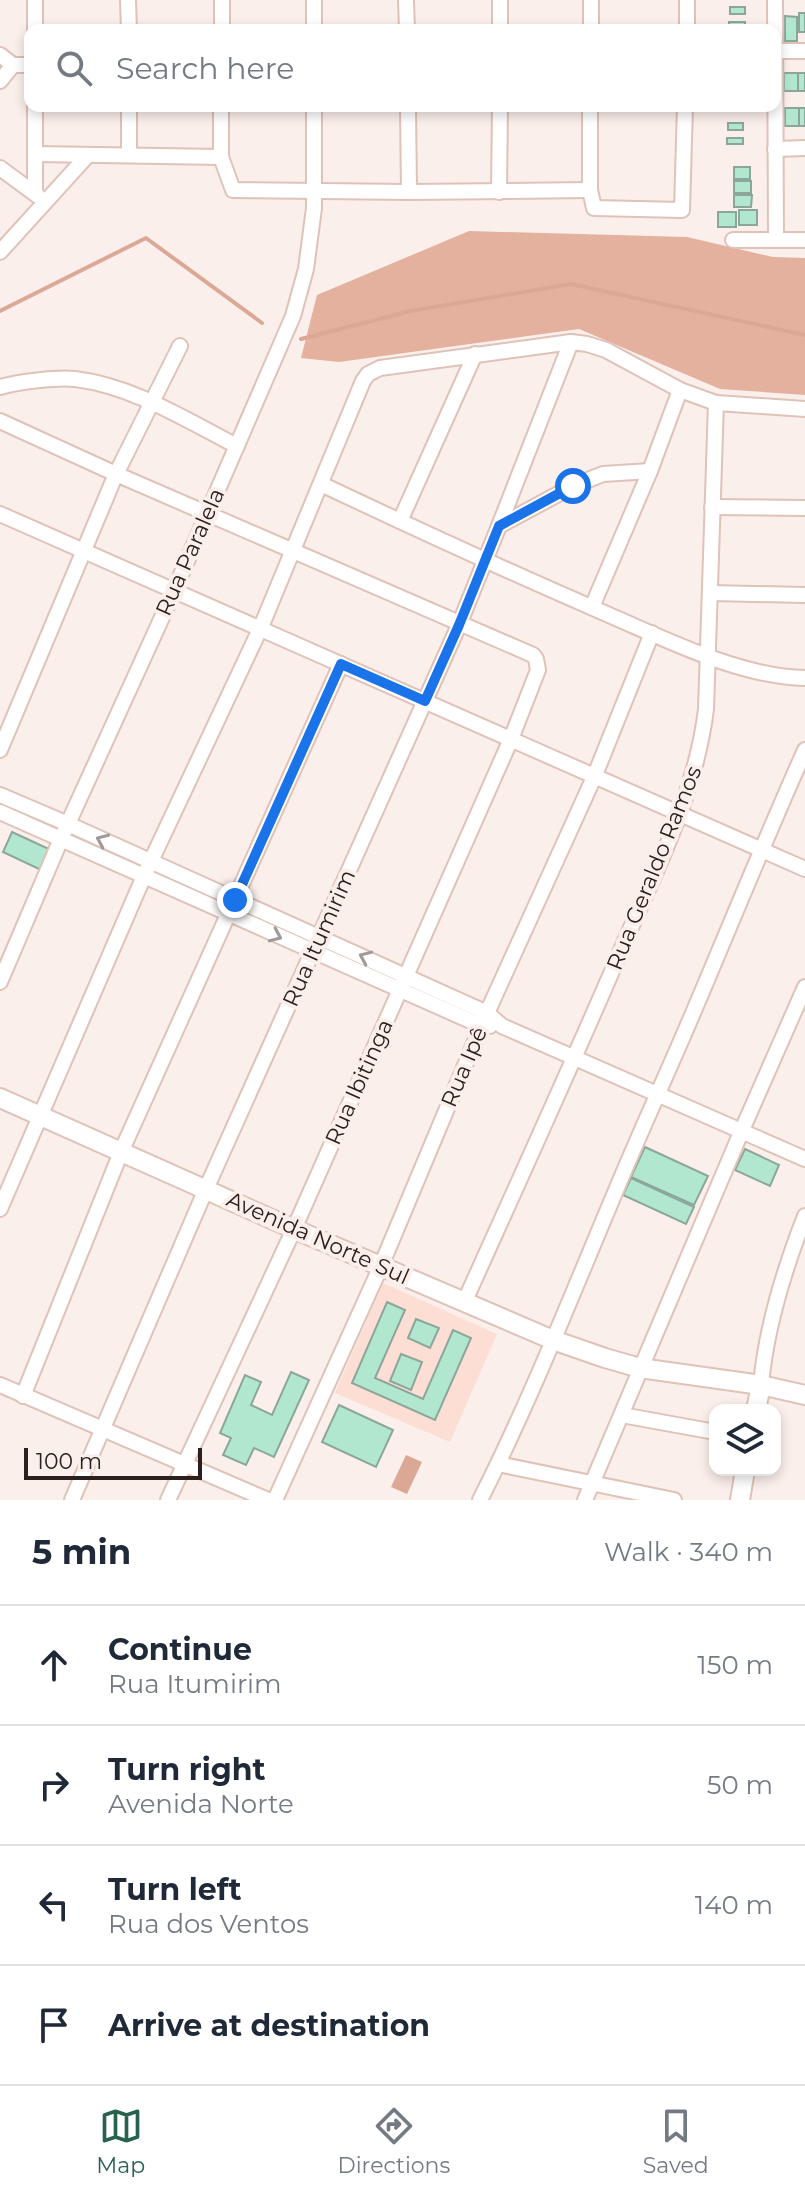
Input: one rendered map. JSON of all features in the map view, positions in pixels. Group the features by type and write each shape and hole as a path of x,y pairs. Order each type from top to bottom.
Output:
{"street":[{"path":"35,0 35,24"},
{"path":"128,0 129,24"},
{"path":"222,0 222,24"},
{"path":"314,0 314,24"},
{"path":"406,0 407,24"},
{"path":"500,0 500,24"},
{"path":"591,0 591,24"},
{"path":"687,0 687,24"},
{"path":"775,0 775,24"},
{"path":"781,51 805,51"},
{"path":"0,55 13,65 24,65"},
{"path":"0,81 13,65"},
{"path":"35,112 35,154 40,197"},
{"path":"129,112 129,155"},
{"path":"221,112 221,157 233,190 590,190"},
{"name":"Rua Paralela","path":"0,982 293,316 306,269 314,191 314,112"},
{"path":"408,112 409,192"},
{"path":"499,192 500,112"},
{"path":"590,112 590,190 594,208 682,210 685,112"},
{"path":"775,112 776,240"},
{"path":"775,149 805,148"},
{"path":"35,154 221,157"},
{"path":"0,252 40,197 88,155"},
{"path":"0,168 40,197"},
{"path":"733,240 805,240"},
{"path":"0,1209 144,876 261,627 368,374 380,368 571,342 606,350 680,390 716,403 805,409"},
{"name":"Rua Itumirim","path":"72,1500 206,1189 459,625 571,342"},
{"path":"0,750 116,474 180,346"},
{"path":"400,521 475,354"},
{"path":"0,387 72,379 105,385 153,403 237,446"},
{"path":"592,607 650,471 680,390"},
{"name":"Rua Geraldo Ramos","path":"464,1303 680,814 699,757 704,732 711,593 716,403"},
{"path":"0,421 459,625"},
{"path":"499,526 573,486 603,474 650,471"},
{"path":"321,484 485,561 652,633 761,673 805,678"},
{"path":"712,507 805,508"},
{"path":"0,514 805,869"},
{"path":"711,593 805,595"},
{"name":"Rua Ibitinga","path":"168,1500 294,1229 511,739 538,670 533,655 459,625"},
{"name":"Rua Ipê","path":"275,1500 381,1266 484,1019 595,775 652,633"},
{"path":"23,1396 121,1152 341,664"},
{"path":"480,1500 553,1340 805,750"},
{"path":"0,795 320,937 403,982 484,1019 805,1159"},
{"path":"0,812 313,952 403,982"},
{"path":"585,1500 805,987"},
{"name":"Avenida Norte Sul","path":"0,1098 553,1340 640,1368 761,1385 805,1395"},
{"path":"757,1404 768,1336 790,1254 805,1216"},
{"path":"0,1385 268,1500"},
{"path":"622,1415 709,1431"},
{"path":"498,1464 674,1500"},
{"path":"740,1500 744,1476"}],"shaded area":[{"path":"469,231 687,237 773,257 805,258 805,395 720,389 579,329 339,362 301,358 317,295"},
{"path":"383,1283 497,1334 450,1442 335,1393"},
{"path":"406,1455 422,1462 407,1494 391,1487"}],"building":[{"path":"730,7 745,7 745,14 730,14"},
{"path":"799,13 805,13 805,32 799,32"},
{"path":"785,16 797,17 797,41 785,41"},
{"path":"784,73 798,73 798,91 784,91"},
{"path":"798,73 805,73 805,91 798,91"},
{"path":"785,108 799,108 799,126 785,126"},
{"path":"799,108 805,108 805,126 799,126"},
{"path":"728,123 743,123 743,130 728,130"},
{"path":"727,138 743,138 743,144 727,144"},
{"path":"734,167 750,167 750,179 734,179"},
{"path":"734,181 751,181 751,193 734,193"},
{"path":"734,195 752,195 751,207 734,207"},
{"path":"739,210 757,210 757,225 739,225"},
{"path":"718,212 736,212 736,227 718,227"},
{"path":"12,832 51,850 41,870 3,852"},
{"path":"645,1147 708,1176 694,1205 631,1177"},
{"path":"745,1149 779,1165 770,1186 735,1170"},
{"path":"631,1178 694,1207 686,1224 623,1195"},
{"path":"387,1302 405,1310 375,1378 423,1399 453,1330 471,1338 435,1420 352,1383"},
{"path":"416,1319 439,1328 430,1348 408,1338"},
{"path":"401,1354 422,1362 411,1390 390,1381"},
{"path":"291,1372 309,1380 274,1457 254,1448 246,1465 223,1455 231,1438 220,1433 245,1375 261,1382 251,1405 272,1415"},
{"path":"339,1405 393,1430 376,1467 322,1442"}],"waterway":[{"path":"0,311 146,238 262,323"},
{"path":"301,339 411,311 571,284 805,335"}],"route":[{"path":"235,900 341,664 425,701 499,526 573,486"}]}
